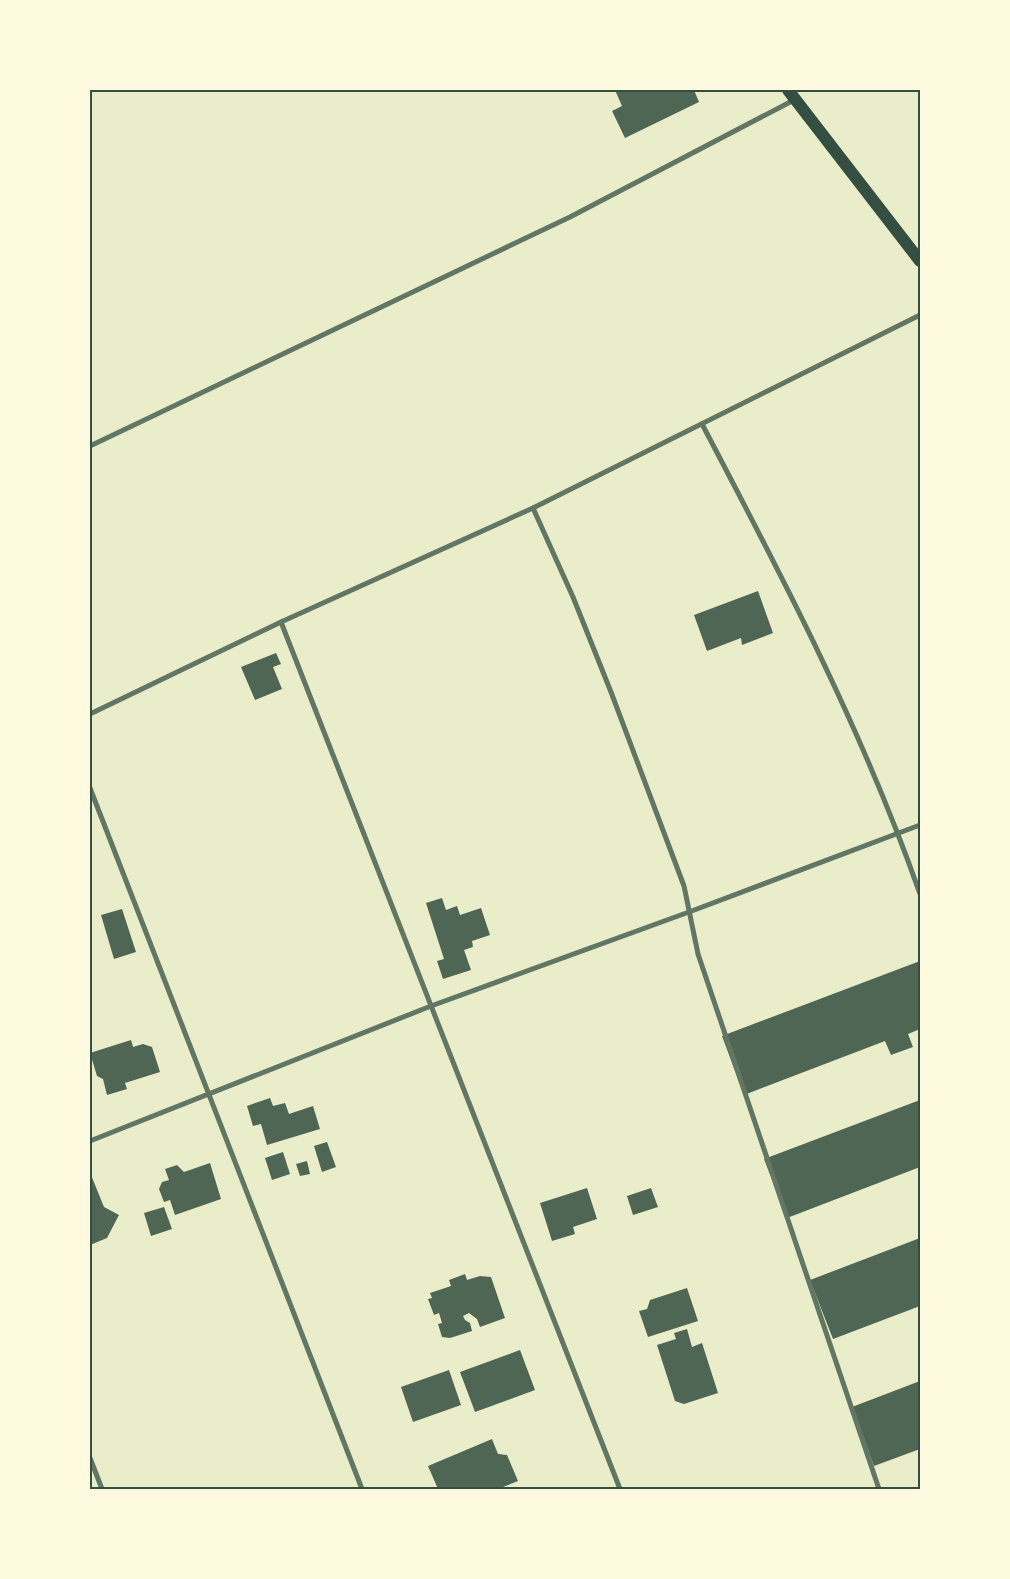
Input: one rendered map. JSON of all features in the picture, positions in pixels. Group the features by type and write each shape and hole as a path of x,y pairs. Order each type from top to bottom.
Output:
{"main road":[{"path":"791,95 920,261"}],"street":[{"path":"90,446 561,221 791,95"},
{"path":"90,714 281,622 533,508 920,315"},
{"path":"702,424 755,524 853,729 898,833 920,894"},
{"path":"533,508 573,597 611,692 684,886 698,954 879,1489"},
{"path":"281,622 620,1489"},
{"path":"90,788 362,1489"},
{"path":"90,1141 431,1006 690,912 920,825"},
{"path":"90,1458 102,1489"}],"building":[{"path":"615,90 694,90 699,102 625,138 612,111 622,106"},
{"path":"758,591 773,633 742,645 741,638 707,651 694,615"},
{"path":"276,653 281,664 273,667 282,689 255,700 241,667"},
{"path":"442,898 446,910 457,906 460,915 481,908 490,935 472,941 473,947 464,950 471,970 443,979 437,961 444,959 426,903"},
{"path":"122,909 136,952 114,959 101,915"},
{"path":"920,961 920,1029 908,1034 913,1047 891,1055 885,1041 744,1095 722,1036"},
{"path":"131,1040 133,1047 143,1044 152,1047 160,1072 125,1083 127,1089 107,1095 103,1079 97,1076 90,1053"},
{"path":"270,1098 273,1106 285,1103 289,1114 313,1106 320,1129 267,1145 261,1124 253,1126 247,1106"},
{"path":"920,1100 920,1167 787,1218 764,1159"},
{"path":"327,1142 336,1167 322,1172 314,1146"},
{"path":"283,1152 290,1174 272,1180 265,1158"},
{"path":"307,1161 310,1174 300,1176 296,1164"},
{"path":"210,1163 221,1199 175,1215 170,1200 164,1202 159,1189 162,1182 169,1180 165,1169 177,1165 184,1172"},
{"path":"90,1176 104,1207 119,1215 107,1238 90,1245"},
{"path":"587,1188 597,1219 573,1227 575,1234 552,1241 540,1203"},
{"path":"651,1188 658,1207 633,1215 627,1196"},
{"path":"164,1207 172,1229 151,1236 144,1213"},
{"path":"920,1238 920,1306 833,1339 810,1280"},
{"path":"465,1274 467,1280 480,1276 491,1277 505,1318 480,1327 477,1319 469,1313 463,1316 470,1323 472,1331 450,1338 442,1337 438,1324 442,1323 439,1313 434,1315 428,1299 432,1298 430,1293 451,1286 449,1280"},
{"path":"687,1288 698,1321 648,1337 639,1311 647,1309 650,1300"},
{"path":"687,1329 692,1347 702,1343 718,1393 684,1404 675,1401 657,1345 676,1339 674,1333"},
{"path":"520,1350 535,1390 475,1412 460,1372"},
{"path":"449,1370 461,1405 413,1422 401,1387"},
{"path":"920,1381 920,1449 874,1466 852,1407"},
{"path":"492,1439 498,1454 507,1455 518,1481 498,1489 438,1489 428,1466"}]}
